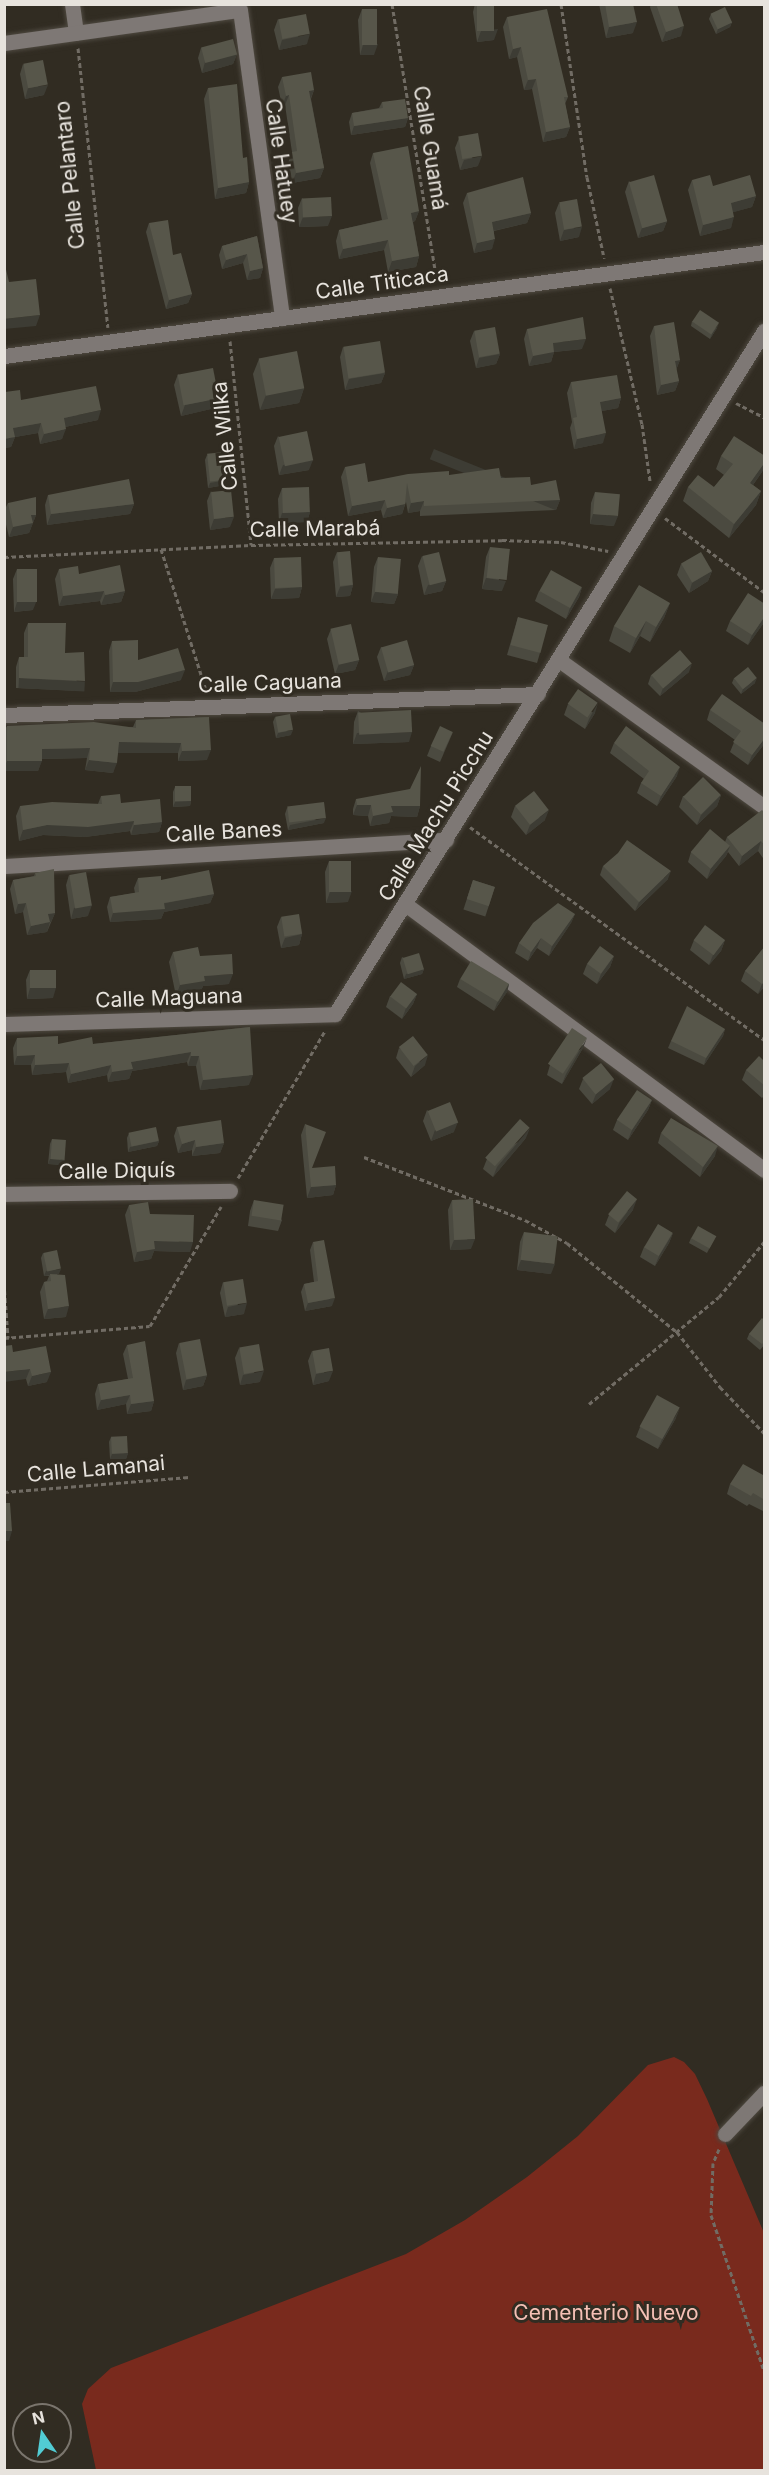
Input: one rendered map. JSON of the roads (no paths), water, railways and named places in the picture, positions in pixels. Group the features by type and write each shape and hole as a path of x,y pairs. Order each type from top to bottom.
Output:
{"street":[{"path":"4,43 76,33 72,4"},
{"name":"Calle Hatuey","path":"76,33 240,10 282,318"},
{"name":"Calle Titicaca","path":"4,356 765,252"},
{"name":"Calle Machu Picchu","path":"335,1014 765,331"},
{"path":"559,660 765,807"},
{"name":"Calle Caguana","path":"4,715 538,694"},
{"name":"Calle Banes","path":"4,866 446,840"},
{"path":"405,904 765,1170"},
{"name":"Calle Maguana","path":"4,1024 335,1014"},
{"name":"Calle Diquís","path":"4,1194 230,1191"},
{"path":"725,2134 765,2093"}],"park label":[{"name":"Cementerio Nuevo","path":"606,2313"}]}
